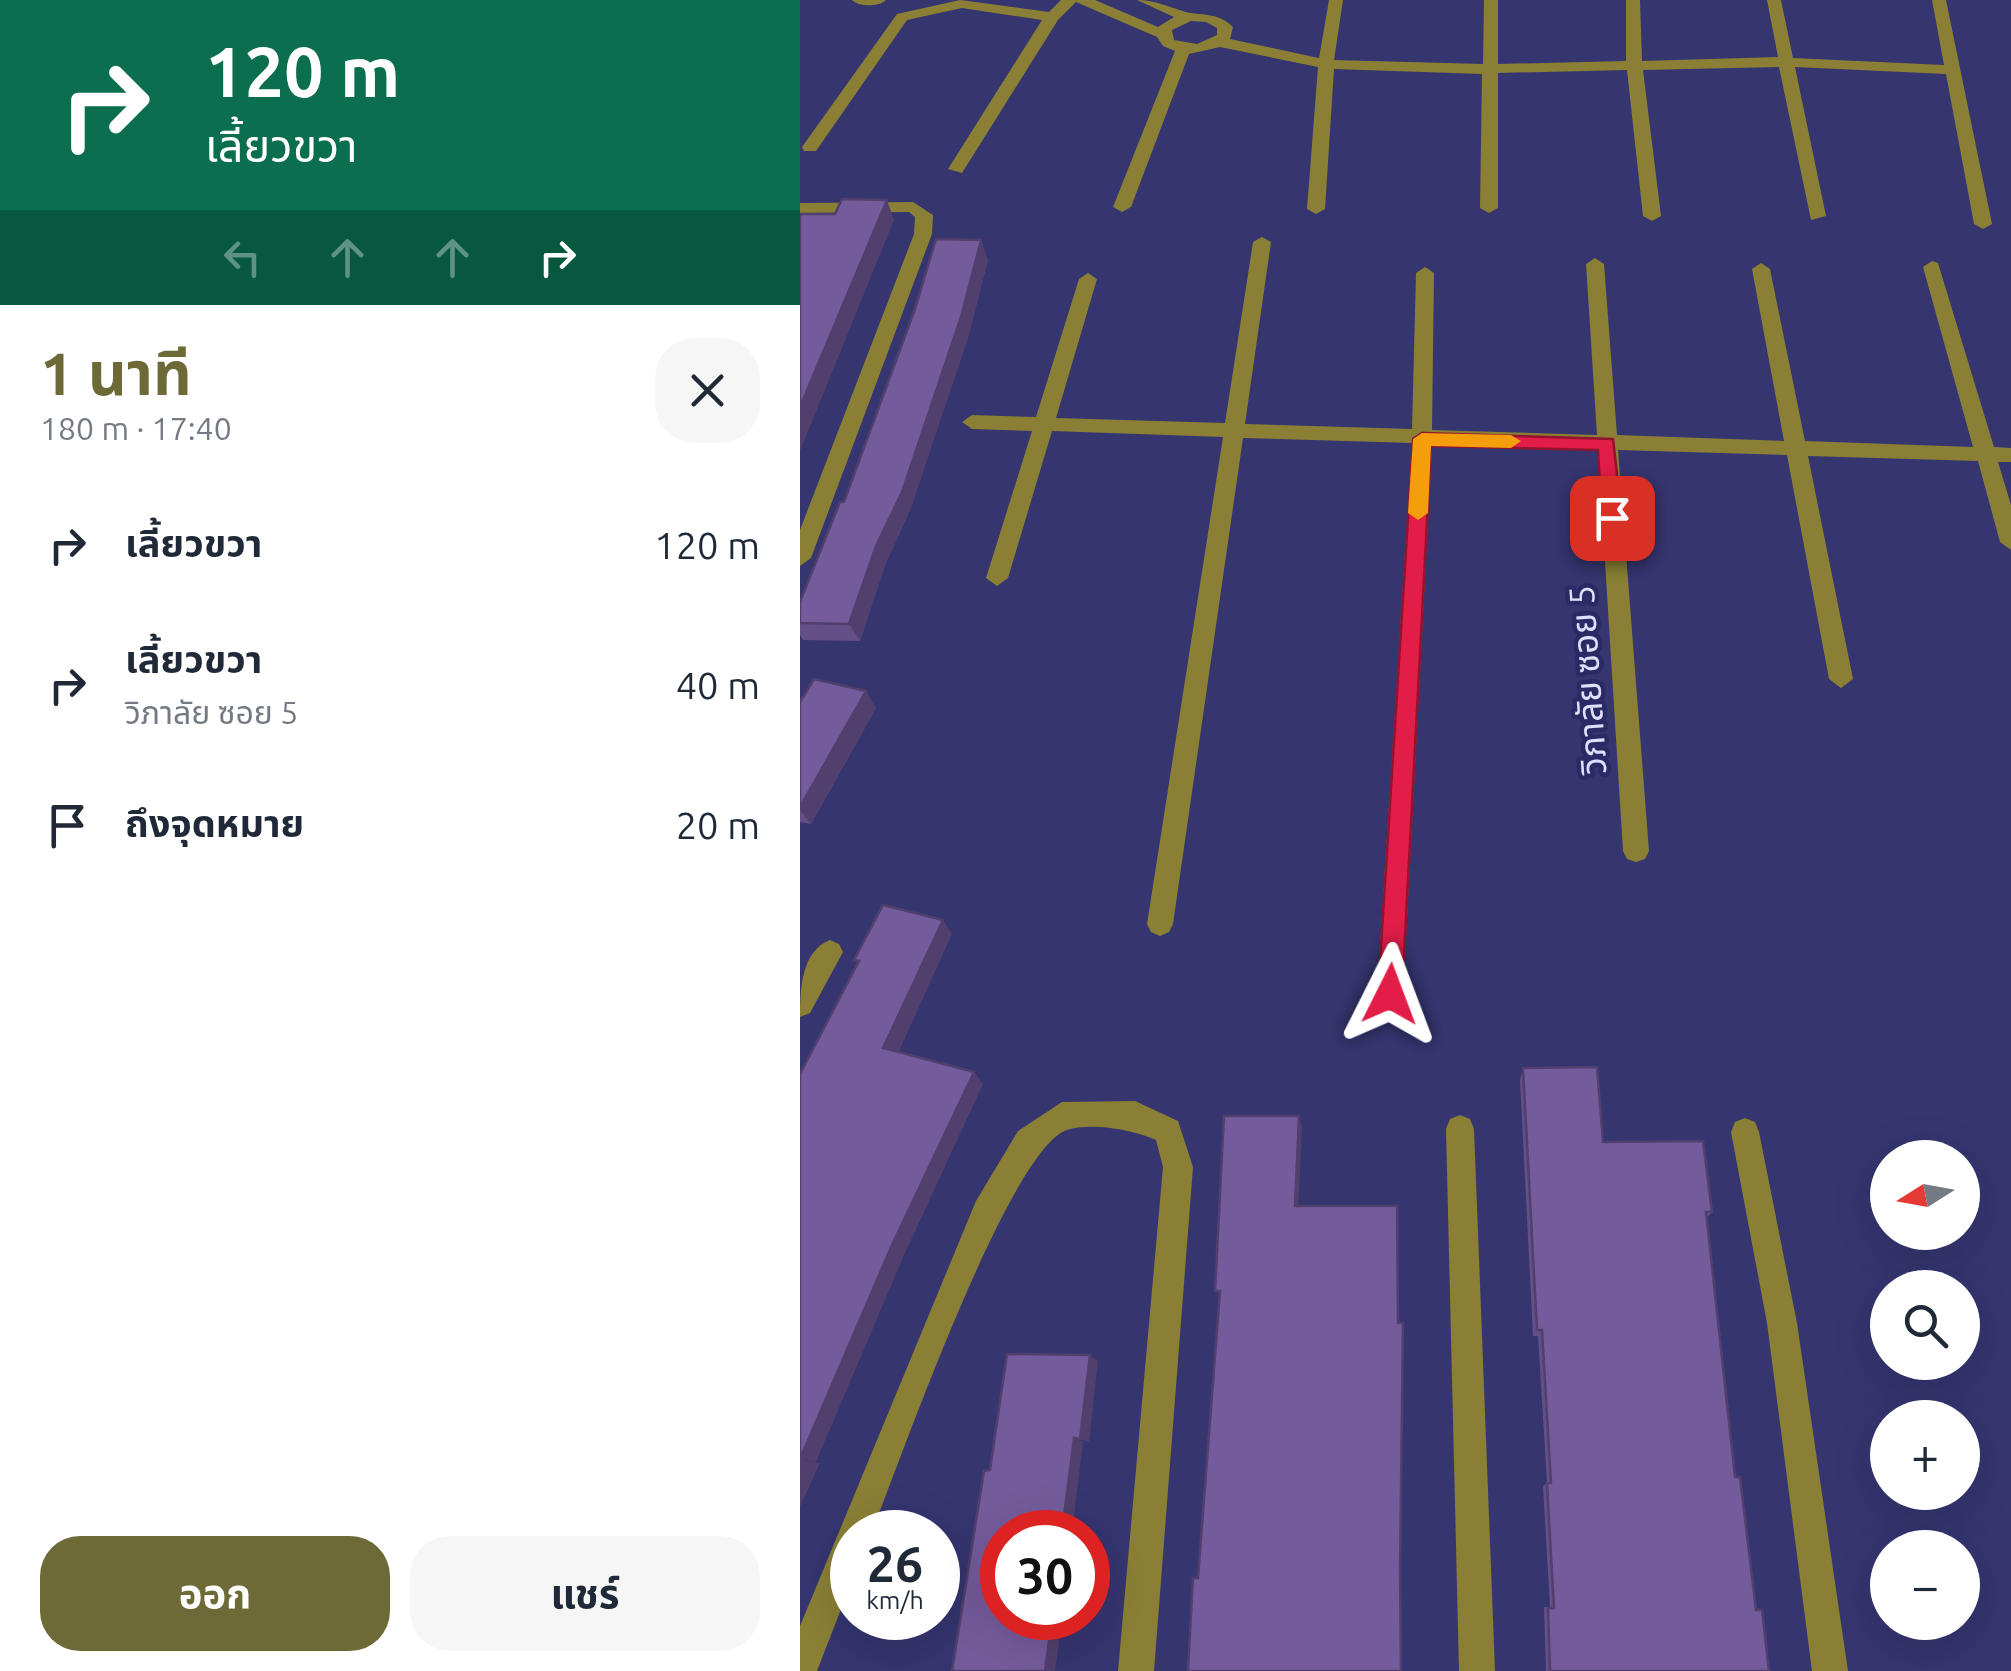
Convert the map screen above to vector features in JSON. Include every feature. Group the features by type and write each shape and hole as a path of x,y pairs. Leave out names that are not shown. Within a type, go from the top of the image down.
{"street":[{"path":"858,0 878,0"},
{"path":"956,169 1052,16 1070,0"},
{"path":"1082,0 1163,34 1168,43 1183,49 1220,42 1326,64 1488,69 1785,62 1955,70"},
{"path":"1144,0 1186,18"},
{"path":"1316,209 1326,64 1336,0"},
{"path":"1489,208 1491,0"},
{"path":"1633,0 1634,64 1652,216"},
{"path":"1774,0 1817,216"},
{"path":"1939,0 1983,224"},
{"path":"810,147 902,16 962,4 1052,16"},
{"path":"1163,34 1170,24 1205,17 1220,22 1226,32 1220,42"},
{"path":"1122,206 1183,49"},
{"path":"800,208 914,207 924,215 923,234 800,558"},
{"path":"1160,924 1262,242"},
{"name":"วิภาลัย ซอย 5","path":"1596,264 1636,851"},
{"path":"1932,268 2011,542"},
{"path":"1761,270 1841,678"},
{"path":"1390,994 1422,439 1425,273"},
{"path":"997,578 1088,279"},
{"path":"972,422 2011,456"},
{"path":"800,1004 830,952"},
{"path":"865,1510 986,1211 1028,1141 1062,1116 1135,1115 1168,1131 1178,1167 1136,1671"},
{"path":"1460,1129 1477,1671"},
{"path":"1745,1132 1782,1323 1830,1671"},
{"path":"800,1669 830,1595"}],"building":[{"path":"842,199 887,200 800,407 800,214 835,214"},
{"path":"936,239 981,240 961,317 902,492 876,546 849,624 800,623 800,602 840,502 844,502 915,309"},
{"path":"814,679 866,691 800,807 800,702"},
{"path":"883,905 943,920 883,1048 974,1072 892,1245 800,1459 800,1074 859,961 854,960"},
{"path":"1597,1067 1603,1142 1703,1141 1712,1212 1706,1212 1735,1477 1740,1477 1756,1610 1762,1610 1769,1671 1550,1671 1548,1608 1554,1608 1547,1483 1551,1483 1542,1330 1537,1330 1523,1068"},
{"path":"1224,1116 1299,1116 1295,1206 1397,1206 1398,1323 1403,1323 1401,1671 1188,1671 1220,1291 1215,1291"},
{"path":"1007,1354 1090,1355 1080,1439 1074,1438 1065,1510 980,1510 980,1640 1049,1640 1045,1671 952,1671 960,1640 984,1471 990,1470"}],"slow traffic":[{"path":"1418,513 1422,439 1511,441"}],"route":[{"path":"1390,994 1422,439 1607,444 1612,518"}]}
